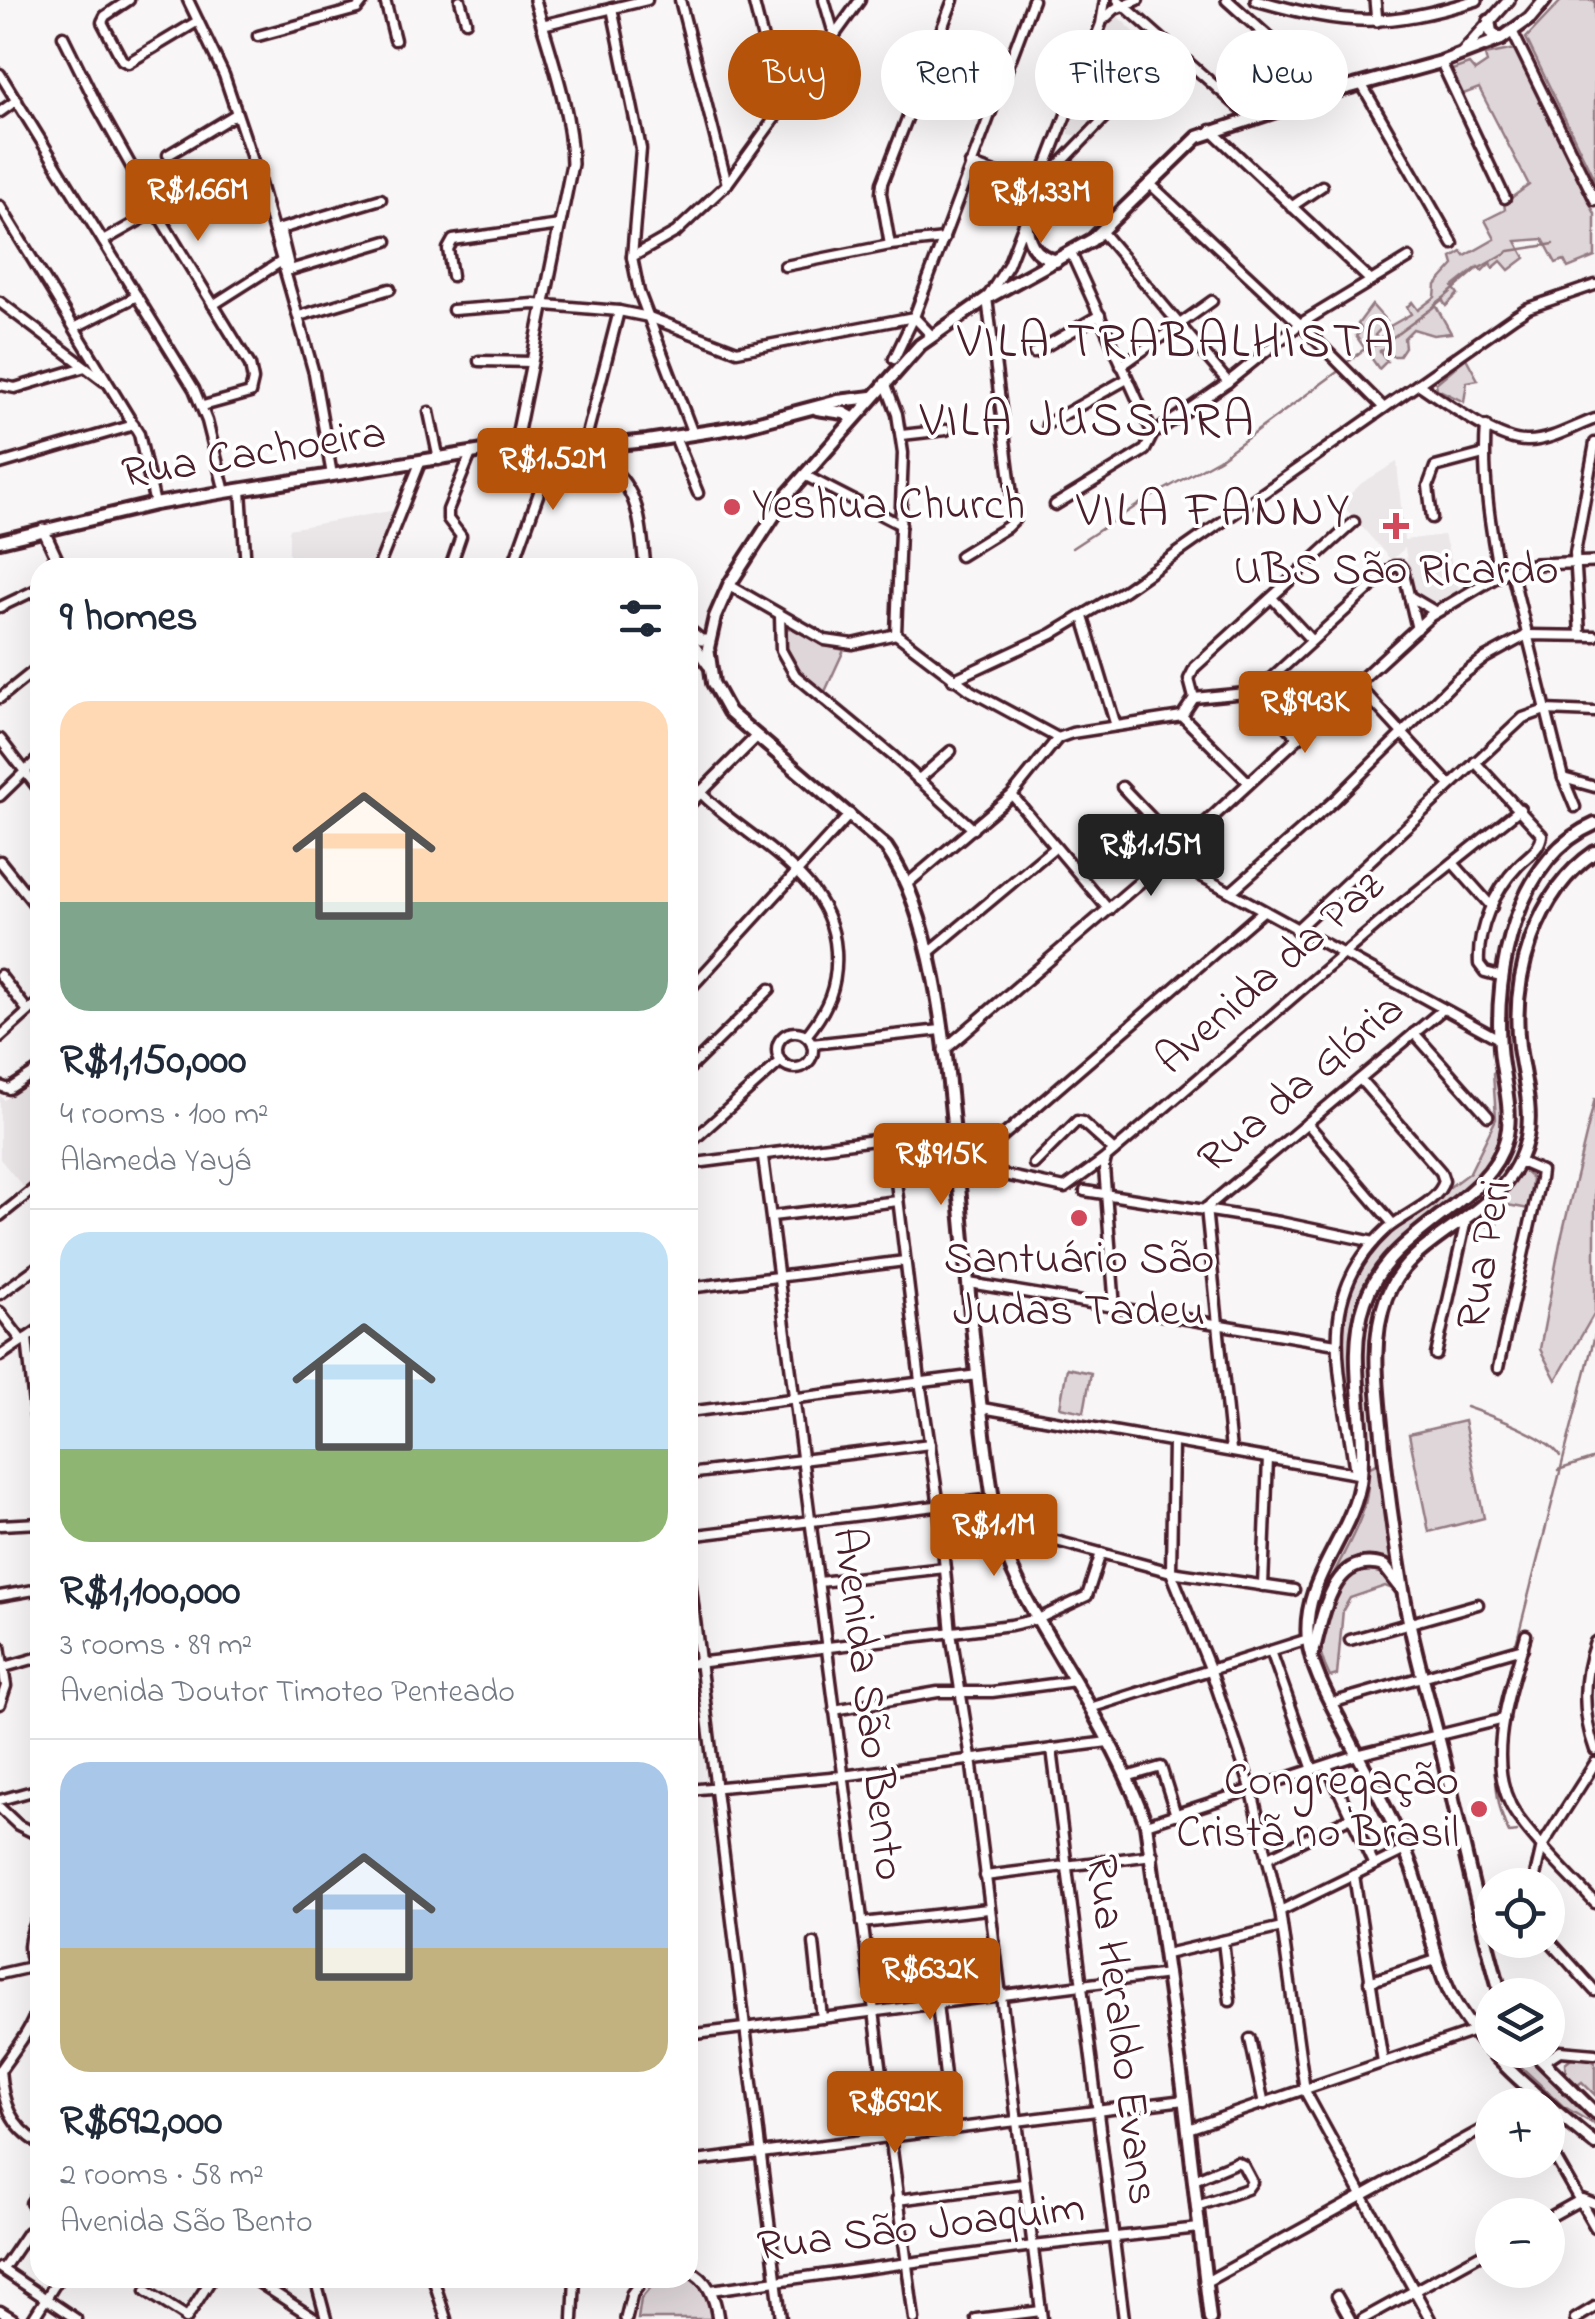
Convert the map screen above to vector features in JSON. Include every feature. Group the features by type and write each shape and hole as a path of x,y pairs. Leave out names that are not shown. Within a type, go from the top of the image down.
{"main road":[{"path":"1348,88 1441,62 1501,39 1546,0"},
{"path":"1490,20 1491,32 1501,39"},
{"path":"1210,2319 1166,1954 1146,1824 1108,1742 1009,1564 997,1525 944,1050 927,954 907,884 886,847 756,738 720,700 708,665 709,640 729,585 762,531 853,418 932,332 1071,253 1102,231 1187,144 1211,130 1244,120"},
{"path":"1026,218 1031,246 1056,260"},
{"name":"Rua Cachoeira","path":"0,540 225,492 515,446 584,446 675,437 872,397"},
{"name":"Rua Cachoeira","path":"816,408 853,418"},
{"path":"1530,2088 1474,2032 1458,2009 1436,1960 1418,1886 1404,1850 1331,1703 1308,1639 1312,1593 1348,1524 1358,1474 1358,1333 1364,1302 1380,1269 1396,1249 1459,1200 1500,1155 1508,1127 1499,1039 1500,976 1519,912 1539,873 1581,830 1595,824"},
{"path":"1497,1978 1403,1593 1376,1354 1379,1323 1396,1278 1413,1258 1495,1196 1520,1162 1529,1118 1518,1032 1521,979 1538,922 1567,875 1595,852"},
{"path":"1499,1039 1518,1032"},
{"path":"1499,1039 1520,1049"},
{"path":"1312,1656 1327,1601 1346,1570 1358,1563 1384,1566 1403,1593"},
{"path":"1549,2068 1595,2113"},
{"path":"1565,2119 1595,2144"}],"street":[{"path":"129,0 105,16 102,25 122,60 132,62 198,21"},
{"path":"189,0 224,75 290,270 387,241"},
{"path":"258,36 358,9 364,0"},
{"path":"386,0 395,40"},
{"path":"460,0 466,22"},
{"path":"515,446 570,185 571,144 535,0"},
{"path":"542,25 647,0"},
{"path":"680,0 727,184"},
{"path":"753,0 761,30"},
{"path":"824,0 833,30"},
{"path":"838,30 860,0"},
{"path":"890,245 882,183 953,0"},
{"path":"894,359 914,317 1033,0"},
{"path":"960,556 1013,524 1016,513 986,298 1008,265 1101,24 1106,0"},
{"path":"1101,24 1121,3 1140,0 1144,22"},
{"path":"1227,0 1260,30"},
{"path":"1256,0 1337,20 1377,21 1435,14 1477,0 1489,5 1490,20"},
{"path":"1375,0 1377,21"},
{"path":"1460,55 1509,0"},
{"path":"1121,3 1152,30"},
{"path":"612,8 641,149 632,257 636,280 693,434"},
{"path":"1513,32 1595,200"},
{"path":"63,36 156,211 248,360 253,384 246,396 202,406"},
{"path":"1441,62 1504,198"},
{"path":"1196,71 1216,88"},
{"path":"0,74 202,406 225,492"},
{"path":"1362,85 1452,244"},
{"path":"0,112 17,100"},
{"path":"168,155 236,114"},
{"path":"632,257 676,232 727,184 774,120"},
{"path":"1037,188 1101,120"},
{"path":"1062,124 1067,138 1082,139"},
{"path":"1211,130 1371,281"},
{"path":"970,164 1037,188"},
{"path":"1148,182 1384,408"},
{"path":"1291,207 1322,186"},
{"path":"276,230 381,199"},
{"path":"0,206 76,327 97,373 134,424 144,447 156,504"},
{"path":"103,241 156,211"},
{"path":"452,276 448,249 452,240 560,225"},
{"path":"276,230 314,373 332,475"},
{"path":"1102,231 1228,382"},
{"path":"784,266 890,245 944,239"},
{"path":"1071,253 1154,434"},
{"path":"1055,506 1146,450 1154,434 1300,324 1409,258"},
{"path":"213,305 282,261"},
{"path":"954,680 1082,617 1528,308 1595,285"},
{"path":"299,316 390,289"},
{"path":"76,327 137,296"},
{"path":"1121,366 1212,301"},
{"path":"0,302 97,373"},
{"path":"453,310 544,305 619,312 649,317 736,351 914,317"},
{"path":"619,312 584,446 632,492 640,517 645,558"},
{"path":"1034,353 1100,316"},
{"path":"914,317 932,332"},
{"path":"479,360 532,362"},
{"path":"0,385 15,388 97,373"},
{"path":"1048,424 1127,379"},
{"path":"885,381 902,435 896,634"},
{"path":"1418,384 1486,426 1531,442 1595,419"},
{"path":"429,412 439,460"},
{"path":"0,464 134,424"},
{"path":"1486,426 1489,519 1499,574"},
{"path":"902,435 946,430"},
{"path":"675,437 698,493"},
{"path":"1580,634 1575,560 1595,442"},
{"path":"516,558 556,445"},
{"path":"1432,518 1428,486 1436,467 1484,454"},
{"path":"453,558 461,536 448,519 448,510 470,456"},
{"path":"382,558 420,463"},
{"path":"804,476 901,525"},
{"path":"241,490 245,558"},
{"path":"1194,698 1189,684 1195,667 1273,600 1354,522"},
{"path":"43,529 56,558"},
{"path":"944,1050 1168,858 1436,612 1511,569 1575,560 1595,562"},
{"path":"1194,698 1256,692 1394,566 1404,570 1417,628"},
{"path":"1511,569 1563,778 1575,806"},
{"path":"729,585 825,640 853,644 896,634"},
{"path":"0,607 30,593"},
{"path":"1410,596 1436,612"},
{"path":"1273,600 1312,640"},
{"path":"780,616 781,650 795,675 972,828"},
{"path":"1082,617 1116,726"},
{"path":"896,634 954,680 1058,738"},
{"path":"1231,892 1456,680 1485,658 1526,635 1595,636"},
{"path":"698,638 709,640"},
{"path":"698,649 708,665"},
{"path":"0,698 30,674"},
{"path":"1356,684 1449,784"},
{"path":"1256,692 1297,737"},
{"path":"907,884 1012,796 1058,738 1182,716 1194,698"},
{"path":"1296,930 1523,718 1545,710 1595,712"},
{"path":"1182,716 1248,783"},
{"path":"700,794 756,738"},
{"path":"0,740 30,778"},
{"path":"918,780 950,751"},
{"path":"1476,762 1538,829 1542,840 1508,877 1481,938 1481,968 1500,976"},
{"path":"0,796 30,765"},
{"path":"1563,778 1595,787"},
{"path":"1122,787 1178,847"},
{"path":"698,792 798,873 825,906 836,941 831,999 809,1040 811,1056 803,1065 791,1067 781,1061 778,1044 784,1035 796,1032 809,1040 941,1030"},
{"path":"1012,796 1109,910"},
{"name":"Avenida da Paz","path":"976,1170 1065,1188 1106,1158 1520,809"},
{"path":"698,980 850,814"},
{"path":"927,954 1056,847"},
{"path":"1168,858 1499,1039"},
{"path":"0,861 30,898"},
{"path":"1453,863 1492,907"},
{"path":"895,1169 975,1154 990,1147 1263,911"},
{"path":"0,976 28,1011 0,1037"},
{"path":"698,1060 770,989"},
{"name":"Rua da Glória","path":"1230,1450 1206,1208 1442,1010"},
{"path":"1414,1032 1488,1116"},
{"path":"698,1136 781,1061"},
{"path":"2,1087 30,1074"},
{"path":"982,1408 1358,1474 1336,1344 1344,1294 1354,1267 1374,1242 1438,1193 1444,1181 1441,1172 1360,1079"},
{"path":"1034,1164 1076,1121 1114,1151"},
{"path":"1307,1124 1394,1224"},
{"path":"698,1163 953,1130"},
{"path":"892,1140 920,1382 939,1506 951,1633 971,1758 1041,2315 976,2319"},
{"path":"958,1175 976,1170 975,1154"},
{"name":"Avenida São Bento","path":"763,1157 914,2319"},
{"path":"1106,1158 1115,1308"},
{"name":"Rua Peri","path":"1498,1368 1540,1180 1537,1167 1520,1162"},
{"path":"1085,1191 1206,1208 1374,1242"},
{"path":"0,1216 30,1192"},
{"path":"772,1216 898,1200"},
{"path":"1436,1354 1466,1220"},
{"path":"1445,1235 1455,1234 1460,1246"},
{"path":"698,1287 905,1261"},
{"path":"0,1294 30,1272"},
{"path":"969,1283 1336,1344"},
{"path":"0,1312 25,1339 30,1380"},
{"path":"0,1356 30,1336"},
{"path":"698,1411 978,1376"},
{"path":"1173,1442 1172,1572 1252,1791 1280,1911 1305,2091 1430,2319"},
{"path":"698,1473 930,1444"},
{"path":"1264,1586 1268,1458"},
{"path":"698,1535 993,1499"},
{"path":"0,1525 30,1524"},
{"path":"997,1525 1172,1572 1294,1590"},
{"path":"699,1663 1038,1619 1087,1596 1101,1553"},
{"path":"819,1582 945,1568"},
{"path":"0,1596 30,1591"},
{"path":"1350,1640 1478,1604"},
{"path":"1526,1635 1501,1740 1507,1794 1516,1814 1595,1903"},
{"path":"1090,1708 1308,1639"},
{"path":"1595,1642 1584,1694 1595,1750"},
{"path":"0,1646 6,1686 0,1704"},
{"path":"1331,1703 1522,1648"},
{"path":"1271,1651 1314,1770"},
{"path":"698,1654 781,2319"},
{"path":"2,1668 30,1659"},
{"path":"834,1710 938,1692 992,1692 1075,1681"},
{"path":"1146,1824 1356,1755 1504,1718"},
{"path":"698,1789 842,1776 1108,1742"},
{"name":"Rua Heraldo Evans","path":"1052,1750 1124,2319"},
{"path":"1537,1868 1542,1846 1595,1763"},
{"path":"1126,1777 1161,1766 1176,1815"},
{"path":"1327,1766 1374,1865"},
{"path":"0,1800 30,1792"},
{"path":"0,1808 18,1826 30,1831"},
{"path":"1267,1858 1349,1818"},
{"path":"1280,1911 1404,1850"},
{"path":"985,1876 1152,1855"},
{"path":"1354,1875 1382,2062"},
{"path":"862,1923 988,1909"},
{"path":"1166,1954 1282,1927"},
{"path":"1223,1942 1230,2001"},
{"path":"814,1943 822,2018"},
{"path":"1565,1957 1595,1990"},
{"path":"1369,1982 1436,1960"},
{"path":"0,1974 30,1967"},
{"path":"698,2034 1168,1974"},
{"path":"938,2002 951,2130"},
{"path":"30,2022 0,2070 0,2087 15,2125 30,2136"},
{"path":"1188,2129 1474,2032"},
{"path":"1250,2039 1264,2104"},
{"path":"1565,2050 1595,2054"},
{"path":"698,2161 1184,2100"},
{"path":"1204,2284 1475,2134"},
{"path":"1194,2180 1237,2162 1252,2182 1247,2189 1196,2206"},
{"path":"1565,2172 1595,2226"},
{"path":"897,2200 1024,2184"},
{"path":"1565,2209 1582,2200 1595,2204"},
{"name":"Rua São Joaquim","path":"711,2290 906,2262 1199,2228"},
{"path":"28,2232 2,2268 76,2319"},
{"path":"1363,2319 1475,2257"},
{"path":"698,2276 711,2290 718,2319"},
{"path":"33,2319 52,2288"},
{"path":"146,2291 186,2318 206,2288"},
{"path":"267,2288 315,2319"},
{"path":"318,2288 326,2319"},
{"path":"436,2288 446,2319"},
{"path":"572,2319 574,2288"},
{"path":"626,2319 636,2288"},
{"path":"1338,2296 1350,2319"},
{"path":"1576,2319 1595,2308"},
{"path":"0,2311 13,2319"}],"shaded area":[{"path":"1562,0 1595,0 1595,181 1526,38"},
{"path":"1115,14 1132,30 1103,30"},
{"path":"1515,49 1595,214 1595,257 1568,268 1564,260 1556,263 1543,239 1516,241 1525,258 1509,270 1501,261 1493,268 1490,263 1482,271 1478,267 1453,287 1458,294 1446,306 1442,299 1435,304 1451,333 1433,335 1413,329 1404,338 1405,347 1399,356 1392,356 1385,347 1380,351 1387,361 1379,369 1356,336 1362,330 1358,324 1372,305 1387,322 1375,335 1378,339 1390,326 1411,314 1407,307 1412,302 1418,310 1435,297 1436,285 1454,265 1452,258 1462,252 1465,256 1495,239 1485,220 1505,210 1504,203 1529,185 1479,88 1461,95 1450,75 1452,70 1469,64 1475,71 1487,63 1485,55"},
{"path":"1070,120 1095,120 1079,136 1069,134"},
{"path":"1466,358 1478,380 1467,382 1464,402 1437,389 1436,383"},
{"path":"1397,462 1404,540 1444,535 1459,589 1434,608 1412,594 1405,548 1391,560 1341,503 1362,483"},
{"path":"407,508 387,558 289,558 289,529"},
{"path":"791,628 844,650 823,696 791,658 784,629"},
{"path":"1500,1067 1507,1127 1487,1172 1395,1248 1364,1302 1357,1454 1339,1335 1354,1276 1384,1236 1470,1172 1496,1119 1493,1073"},
{"path":"30,1084 30,1185 25,1189 0,1159 0,1095 4,1100"},
{"path":"1595,1098 1595,1312 1556,1380 1540,1349 1560,1243"},
{"path":"1522,1169 1532,1178 1529,1209 1502,1204 1496,1228 1474,1223 1496,1204"},
{"path":"1067,1368 1091,1373 1084,1412 1060,1407"},
{"path":"1464,1421 1484,1518 1429,1532 1409,1434"},
{"path":"1379,1463 1401,1592 1385,1586 1350,1598 1343,1610 1337,1675 1330,1677 1319,1647 1319,1619 1326,1593 1360,1519 1367,1494 1367,1468"},
{"path":"982,1509 989,1512 998,1552 960,1558 957,1544 947,1544 943,1514"},
{"path":"1575,2055 1595,2062 1595,2095 1582,2082 1575,2087 1566,2078 1565,2063"},
{"path":"1522,2068 1544,2068 1564,2088 1544,2088"},
{"path":"1565,2089 1571,2095 1595,2125 1565,2107"},
{"path":"698,2285 707,2295 711,2319 638,2319 641,2299 650,2288"}],"waterway":[{"path":"1345,364 1367,347 1385,343 1476,270 1509,251 1554,244"},
{"path":"1151,497 1219,459 1340,370"},
{"path":"1072,548 1144,501"},
{"path":"1515,1648 1595,1335"},
{"path":"1466,1407 1531,1434 1560,1456"},
{"path":"1558,1470 1595,1458"},
{"path":"1500,1712 1511,1662"},
{"path":"1497,1729 1500,1809 1509,1833 1517,1832"},
{"path":"1531,1868 1532,1861"}],"place":[{"name":"Yeshua Church","path":"732,507"},
{"name":"UBS São Ricardo","path":"1396,526"},
{"name":"Santuário São Judas Tadeu","path":"1079,1218"},
{"name":"Congregação Cristã no Brasil","path":"1479,1809"}],"district":[{"name":"VILA TRABALHISTA","path":"1177,343"},
{"name":"VILA JUSSARA","path":"1088,422"},
{"name":"VILA FANNY","path":"1214,512"}]}
